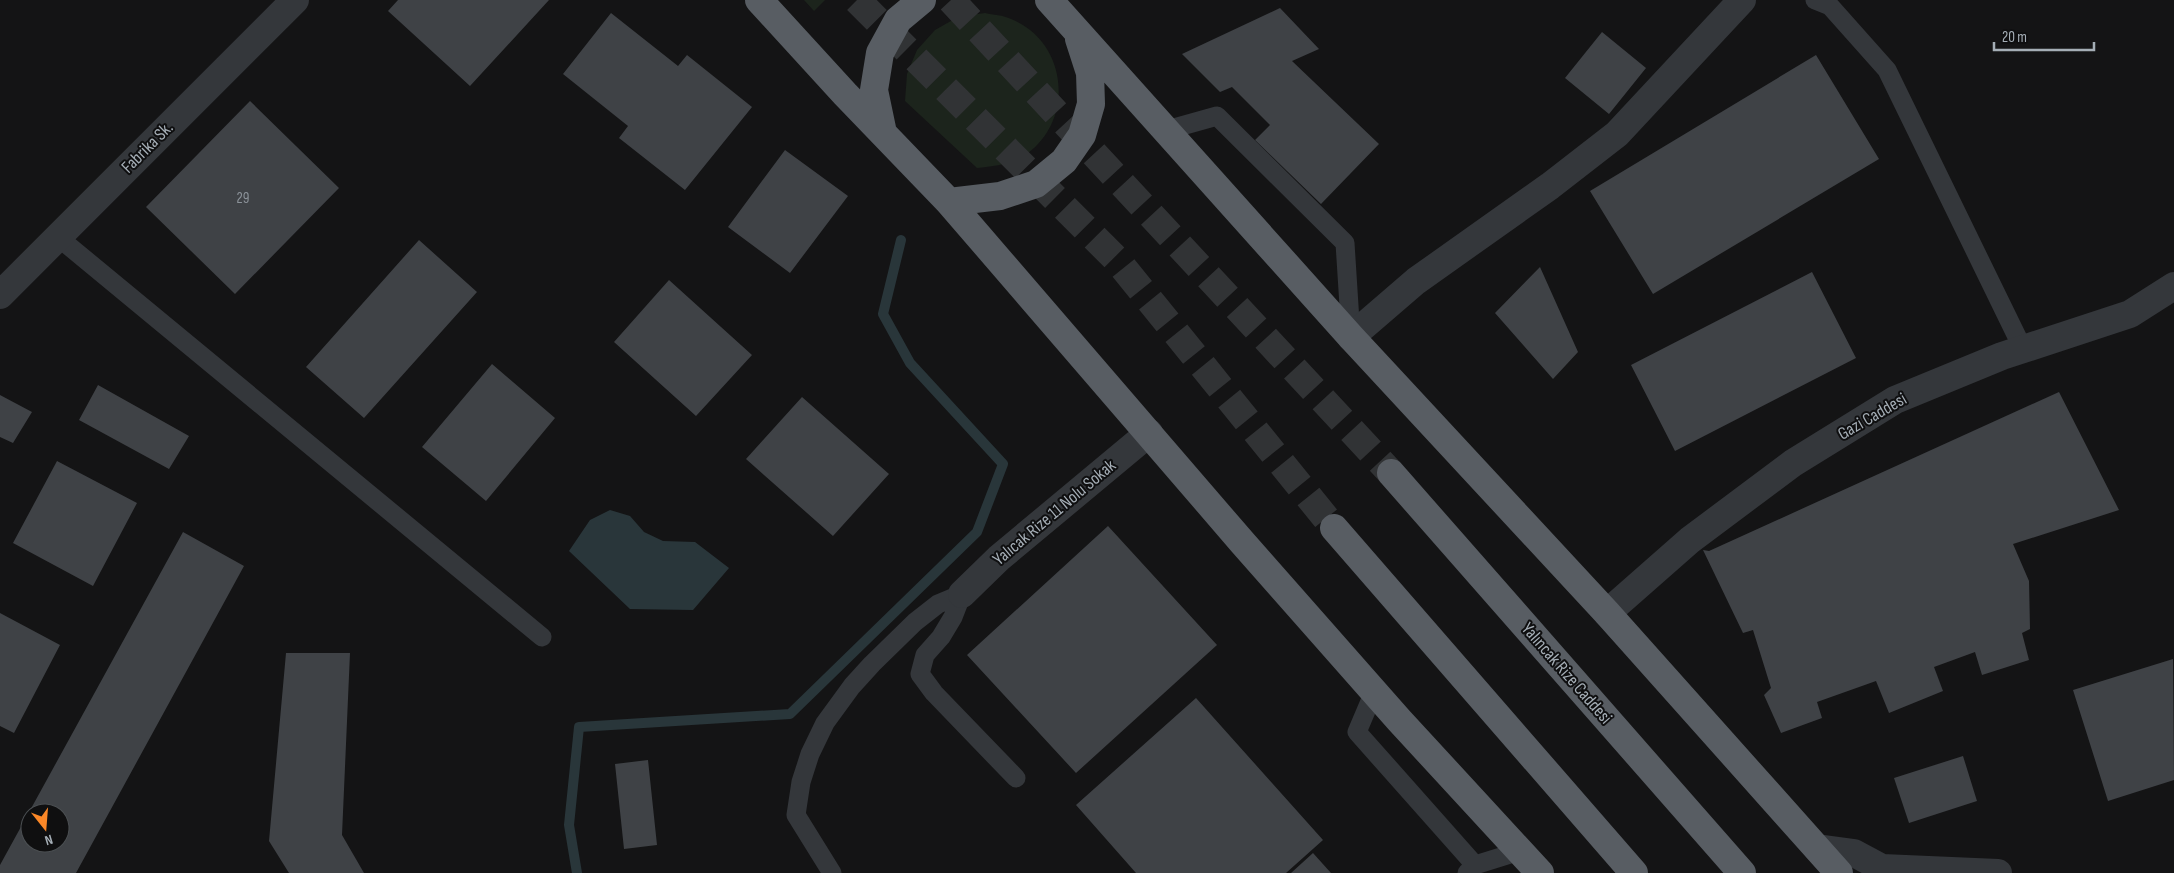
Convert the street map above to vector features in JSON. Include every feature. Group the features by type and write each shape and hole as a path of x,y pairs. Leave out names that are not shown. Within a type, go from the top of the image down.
{"highway":[{"path":"759,0 950,202 1242,542 1374,692 1540,873"},
{"path":"883,133 874,90 880,53 898,20 922,0"},
{"path":"1042,0 1058,10 1350,337 1607,613 1839,873"},
{"path":"950,202 1000,196 1036,184 1064,161 1082,135 1091,104 1090,73 1081,42 1058,10"},
{"name":"Yalıncak Rize Caddesi","path":"1391,473 1742,873"},
{"path":"1334,528 1634,873"}],"street":[{"name":"Fabrika Sk.","path":"0,295 295,0"},
{"path":"1350,337 1416,281 1550,186 1616,134 1742,0"},
{"name":"Gazi Caddesi","path":"1607,613 1690,540 1793,463 1895,400 2002,356 2130,314 2174,286"},
{"name":"Yalıcak Rize 11 Nolu Sokak","path":"962,594 999,558 1150,433"},
{"path":"1816,848 1854,853 1882,868 1998,873"}],"lane":[{"path":"1815,0 1830,6 1887,70 2023,349"},
{"path":"1167,130 1217,116 1344,242 1350,337"},
{"path":"58,236 542,637"},
{"path":"962,594 953,618 941,637 925,655 920,674 934,693 1016,778"},
{"path":"832,873 796,815 801,782 810,754 825,723 852,686 872,664 915,622 938,604 962,594"},
{"path":"1374,692 1357,732 1471,869 1520,851"}],"shaded area":[{"path":"804,0 825,0 814,11"},
{"path":"985,13 1011,19 1030,30 1044,44 1053,62 1058,81 1058,101 1053,120 1043,138 1028,153 1010,162 977,168 905,101 907,74 917,50 935,30 958,17"},
{"path":"610,510 630,516 644,532 663,541 695,542 729,568 693,610 630,609 569,551 590,520"}],"building":[{"path":"398,0 549,0 470,86 388,11"},
{"path":"1280,8 1319,49 1292,61 1379,144 1321,204 1255,140 1270,125 1232,87 1220,92 1182,54"},
{"path":"611,13 678,66 687,55 752,107 685,190 619,138 628,126 563,74"},
{"path":"1602,32 1646,68 1609,114 1565,78"},
{"path":"1816,55 1879,159 1653,294 1590,191"},
{"path":"250,101 339,188 235,294 146,207"},
{"path":"785,150 848,196 790,273 728,227"},
{"path":"419,240 477,292 364,418 306,367"},
{"path":"1540,267 1578,352 1553,379 1495,313"},
{"path":"1812,272 1856,358 1675,451 1631,365"},
{"path":"669,280 752,355 696,416 614,342"},
{"path":"492,364 555,418 486,501 422,447"},
{"path":"98,385 189,436 169,469 79,420"},
{"path":"2059,392 2119,510 2013,544 2029,581 2030,629 2022,633 2029,660 1982,675 1975,652 1934,667 1943,691 1889,713 1876,681 1817,702 1822,718 1781,733 1764,695 1771,688 1753,630 1743,633 1703,550 1709,551"},
{"path":"0,395 32,412 13,443 0,437"},
{"path":"802,397 889,474 833,536 746,459"},
{"path":"57,461 137,503 93,586 13,543"},
{"path":"1108,526 1217,645 1076,773 967,655"},
{"path":"183,532 244,566 76,873 0,873 0,865 20,829 20,853 70,853 70,803 34,803"},
{"path":"0,613 60,645 14,733 0,726"},
{"path":"286,653 350,653 342,835 364,873 289,873 269,841"},
{"path":"2173,659 2174,780 2108,801 2073,690"},
{"path":"1196,698 1323,840 1286,873 1136,873 1076,805"},
{"path":"1963,756 1977,801 1909,823 1894,778"},
{"path":"648,760 657,845 624,849 615,764"},
{"path":"1313,853 1331,873 1291,873"}],"waterway":[{"path":"577,873 569,825 579,727 790,714 977,532 1003,464 910,363 883,314 901,240"}],"tunnel":[{"path":"857,0 1117,260 1334,528"},
{"path":"951,0 1391,473"}]}
